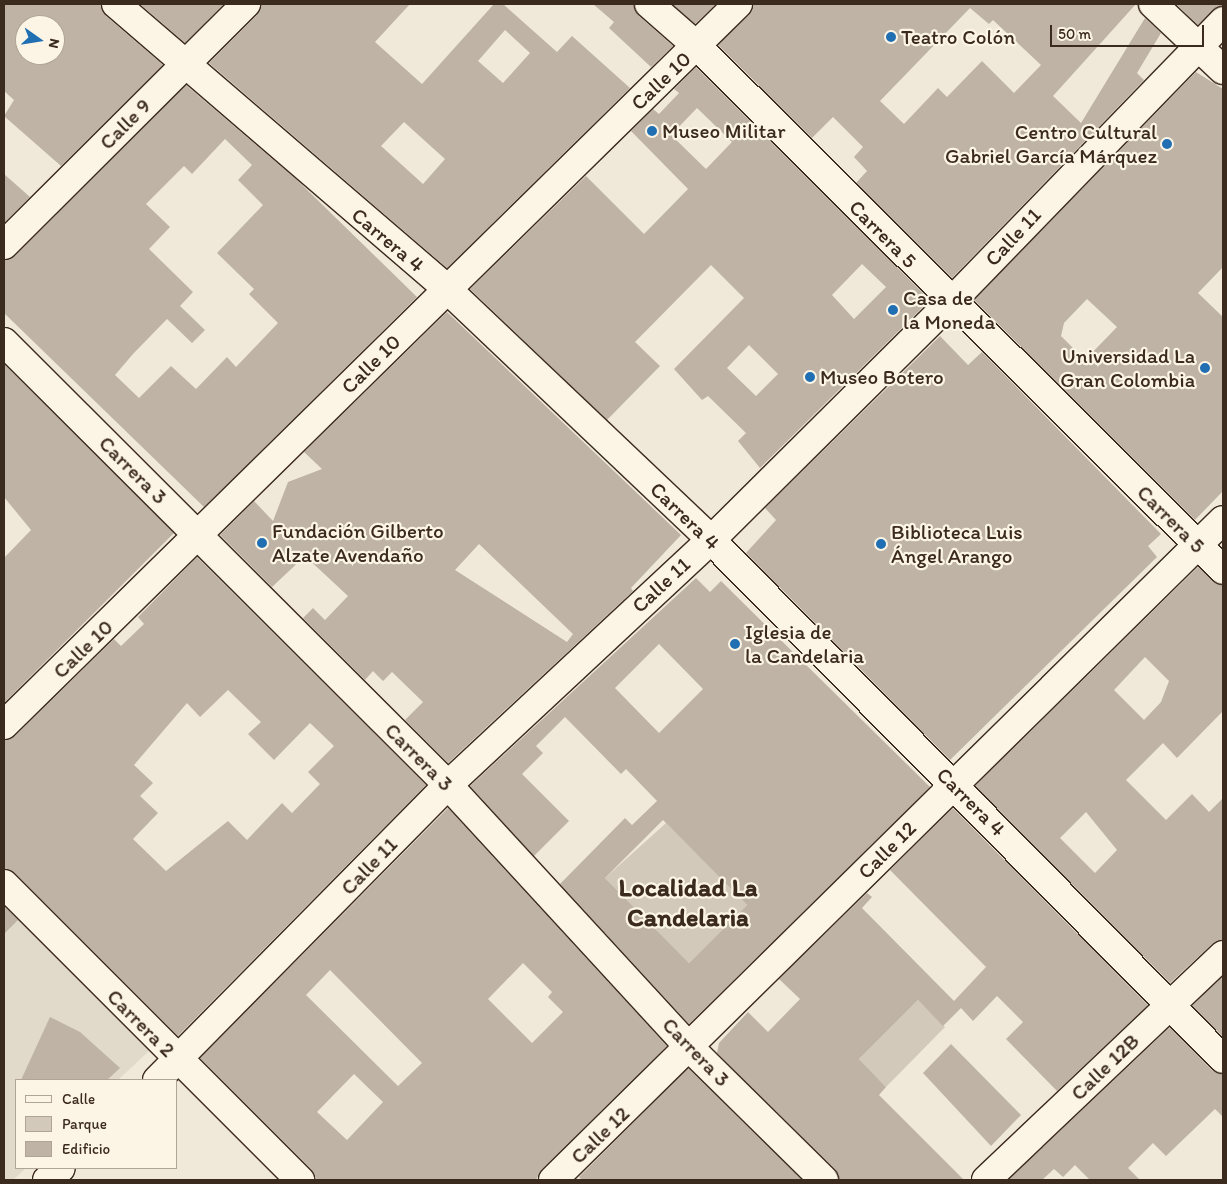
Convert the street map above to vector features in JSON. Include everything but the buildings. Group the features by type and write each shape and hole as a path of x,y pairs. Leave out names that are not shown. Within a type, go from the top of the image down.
{"street":[{"name":"Carrera 4","path":"116,4 447,289 710,540 1172,1004 1223,1059"},
{"name":"Calle 9","path":"4,245 246,4"},
{"name":"Carrera 5","path":"649,4 697,46 951,302 1223,570"},
{"name":"Calle 10","path":"4,725 738,4"},
{"path":"1154,4 1223,70"},
{"name":"Calle 11","path":"158,1079 178,1061 448,785 710,540 951,302 1223,21"},
{"name":"Carrera 3","path":"4,342 448,785 690,1048 824,1180"},
{"name":"Calle 12","path":"553,1180 690,1048 953,784 1196,544 1223,520"},
{"name":"Carrera 2","path":"4,884 178,1061 300,1180"},
{"name":"Calle 12B","path":"986,1180 1223,954"},
{"path":"47,1180 60,1169"}],"shaded area":[{"path":"4,903 150,1050 119,1079 15,1079 15,1169 25,1169 13,1180 4,1180"}],"green space":[{"path":"666,823 747,905 689,963 605,878"},
{"path":"918,1000 945,1027 886,1087 859,1059"}],"place":[{"name":"Teatro Colón","path":"891,37"},
{"name":"Museo Militar","path":"652,131"},
{"name":"Centro Cultural Gabriel García Márquez","path":"1167,144"},
{"name":"Casa de la Moneda","path":"893,310"},
{"name":"Universidad La Gran Colombia","path":"1205,368"},
{"name":"Museo Botero","path":"810,377"},
{"name":"Fundación Gilberto Alzate Avendaño","path":"262,543"},
{"name":"Biblioteca Luis Ángel Arango","path":"881,544"},
{"name":"Iglesia de la Candelaria","path":"735,644"}],"district":[{"name":"Localidad La Candelaria","path":"688,903"}]}
